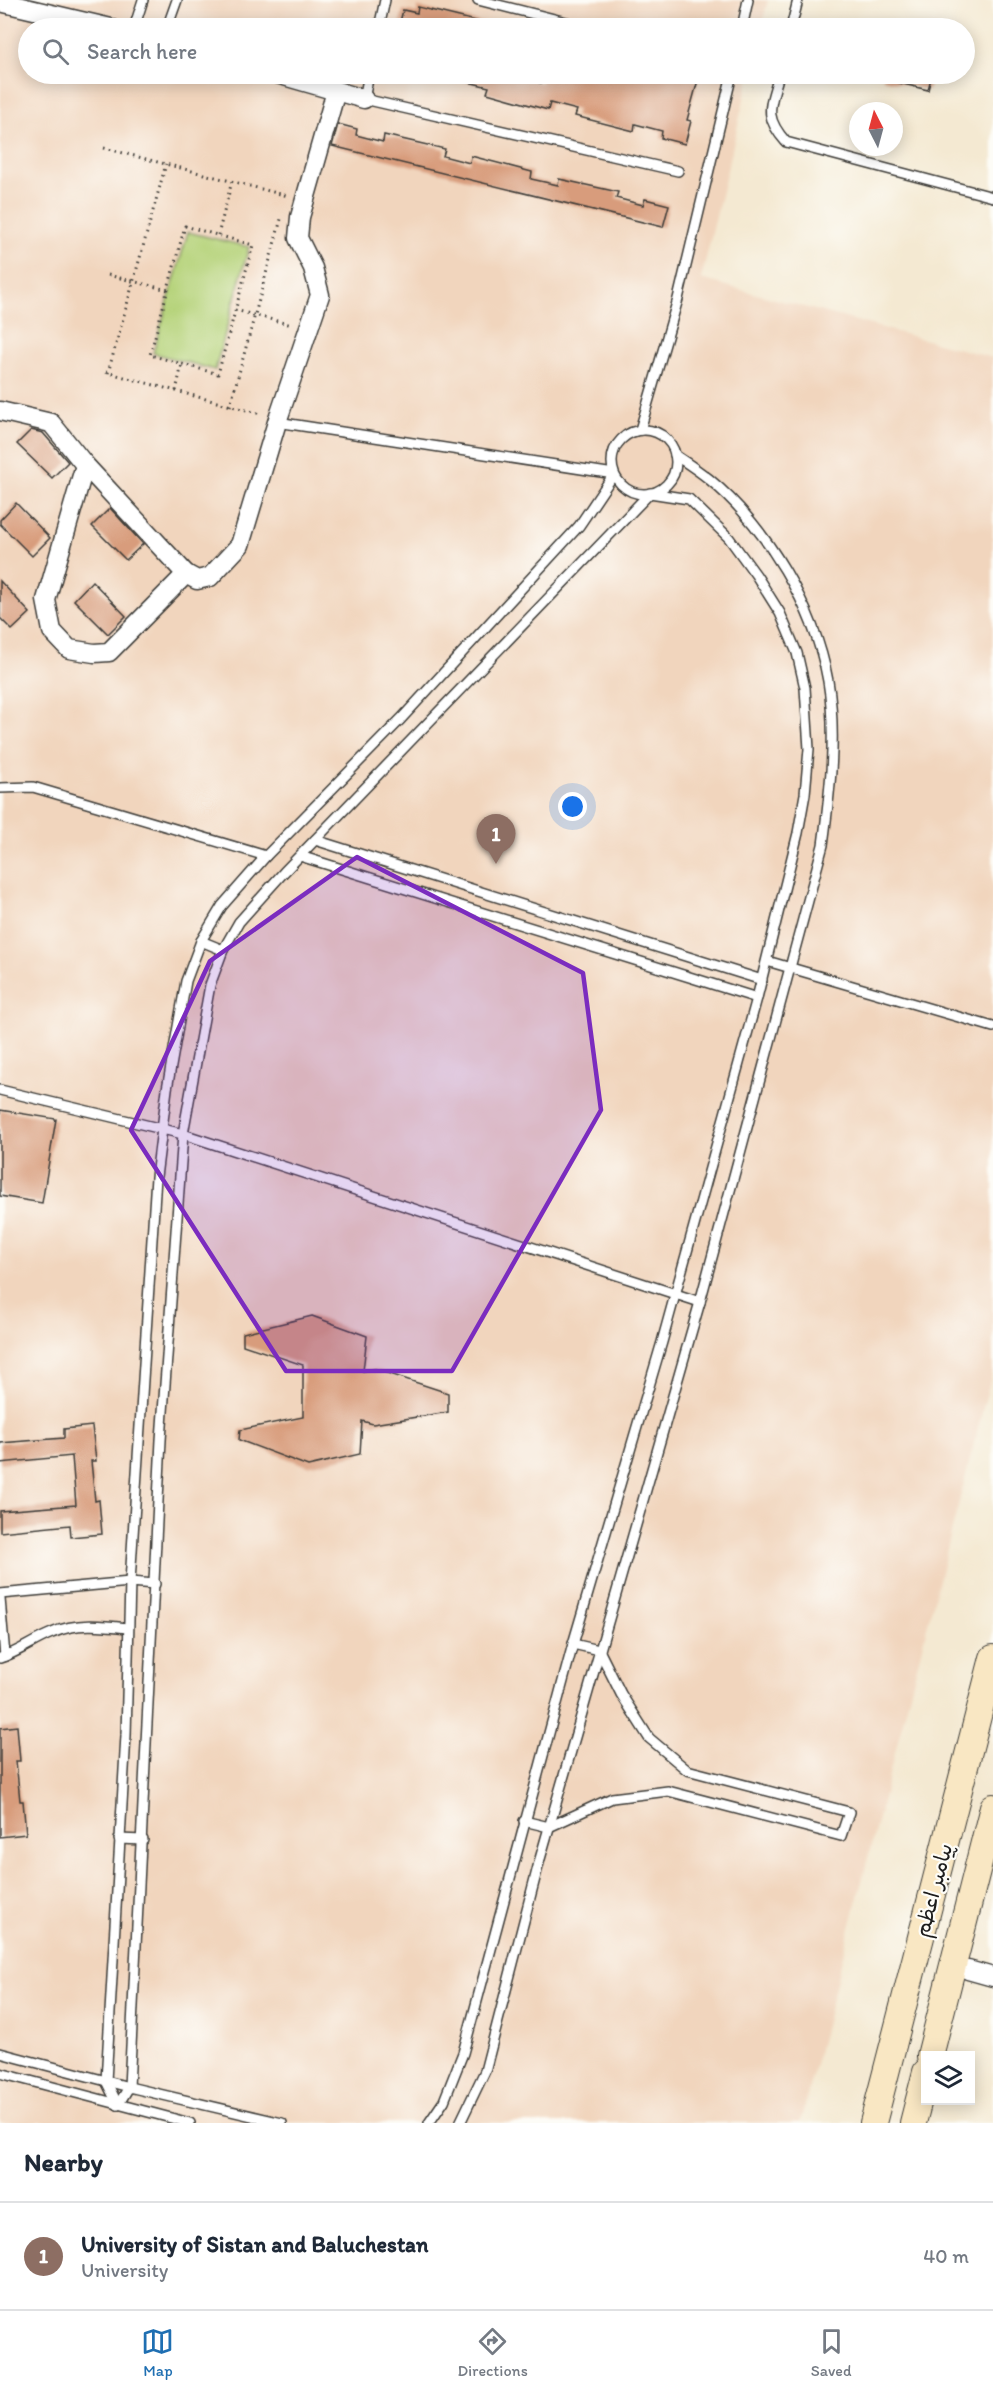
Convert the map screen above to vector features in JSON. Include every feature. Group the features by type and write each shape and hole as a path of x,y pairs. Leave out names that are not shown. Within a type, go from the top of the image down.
{"main road":[{"name":"پیامبر اعظم","path":"873,2123 993,1658"},
{"name":"پیامبر اعظم","path":"931,2051 993,1807"},
{"path":"942,1855 978,1863"},
{"path":"913,2123 921,2092"}],"street":[{"path":"0,2 68,18"},
{"path":"312,84 364,99"},
{"path":"0,411 51,423 85,465 186,574 197,580 210,577 240,545 277,420 320,295 313,268 298,238 300,218 336,91"},
{"path":"85,465 46,600 52,631 69,649 94,653 109,652 186,574"},
{"path":"968,1970 993,1977"}],"lane":[{"path":"137,18 143,0"},
{"path":"171,18 177,0"},
{"path":"381,18 385,0"},
{"path":"478,0 550,18"},
{"path":"744,18 748,0"},
{"path":"793,18 798,0"},
{"path":"367,84 364,99 678,171"},
{"path":"640,430 678,299 730,84"},
{"path":"776,84 769,112 775,129 786,141 993,197"},
{"path":"277,420 614,474"},
{"path":"118,2105 129,2087 161,1440 183,1134 210,985 222,950 239,922 300,855 650,494 659,490 674,475 675,455 666,439 650,430 631,433 616,446 612,464 614,474 628,490 639,494 650,494 689,499 729,538 780,613 797,653 805,688 809,749 805,794 798,833 762,981 675,1294 573,1644 463,2054 444,2101 429,2123"},
{"path":"460,2123 485,2071 549,1827 598,1650 700,1302 823,845 832,749 828,683 820,646 802,602 781,566 749,520 710,480 675,455"},
{"path":"118,2105 106,2081 126,1735 130,1582 161,1129 186,981 201,941 222,906 266,856 400,719 579,526 614,474"},
{"path":"0,788 33,787 266,856"},
{"path":"315,840 762,981"},
{"path":"300,855 757,998"},
{"path":"201,941 222,950"},
{"path":"767,960 993,1027"},
{"path":"0,1090 183,1134 700,1302"},
{"path":"0,1594 130,1582 154,1584"},
{"path":"0,1599 3,1657 50,1633 68,1627 97,1624 128,1628"},
{"path":"524,1821 549,1827 612,1798 668,1791 841,1836 849,1812 687,1770 649,1738 621,1694 598,1650 573,1644"},
{"path":"119,1839 142,1840"},
{"path":"0,2053 129,2087 282,2123"},
{"path":"0,2073 190,2123"}],"path":[{"path":"104,148 288,195 285,206"},
{"path":"166,164 107,373 277,420"},
{"path":"218,235 232,181"},
{"path":"230,406 282,217"},
{"path":"185,226 253,245 218,374 150,355 168,290 185,226"},
{"path":"108,275 168,290"},
{"path":"235,310 308,330"},
{"path":"176,391 182,364"}],"highlighted area":[{"path":"357,857 583,973 601,1110 452,1371 286,1371 131,1130 210,961"}],"shaded area":[{"path":"0,0 768,0 764,18 18,18 18,84 748,84 701,279 993,358 993,1369 800,2123 0,2123"}],"green space":[{"path":"188,232 249,247 215,370 153,353"}],"building":[{"path":"418,7 463,18 401,18 403,10 417,13"},
{"path":"476,84 697,84 687,120 691,121 685,144 661,138 662,131 635,124 634,131 575,116 577,110 550,103 548,110 487,93 489,87"},
{"path":"903,84 930,84 928,90"},
{"path":"338,124 357,129 356,135 383,142 384,135 445,149 443,156 470,163 471,156 532,172 531,179 558,185 559,179 618,192 616,198 643,205 645,199 669,205 663,227 332,146"},
{"path":"31,430 43,433 68,462 52,478 17,444"},
{"path":"16,503 50,538 32,556 0,524 0,520"},
{"path":"110,508 143,544 126,560 92,526"},
{"path":"0,581 30,613 12,630 0,618"},
{"path":"92,581 126,616 108,634 74,600"},
{"path":"0,1110 56,1119 42,1203 0,1196"},
{"path":"312,1316 367,1336 363,1371 375,1369 448,1393 448,1412 373,1424 362,1421 360,1454 308,1466 239,1440 240,1430 303,1417 303,1365 243,1345 243,1333"},
{"path":"92,1426 96,1461 91,1461 95,1501 99,1500 102,1534 71,1537 70,1525 0,1532 0,1511 76,1505 72,1456 0,1463 0,1443 64,1438 64,1429"},
{"path":"17,1726 20,1761 16,1761 26,1834 0,1837 0,1728"}],"place":[{"name":"University of Sistan and Baluchestan","path":"496,864"}]}
